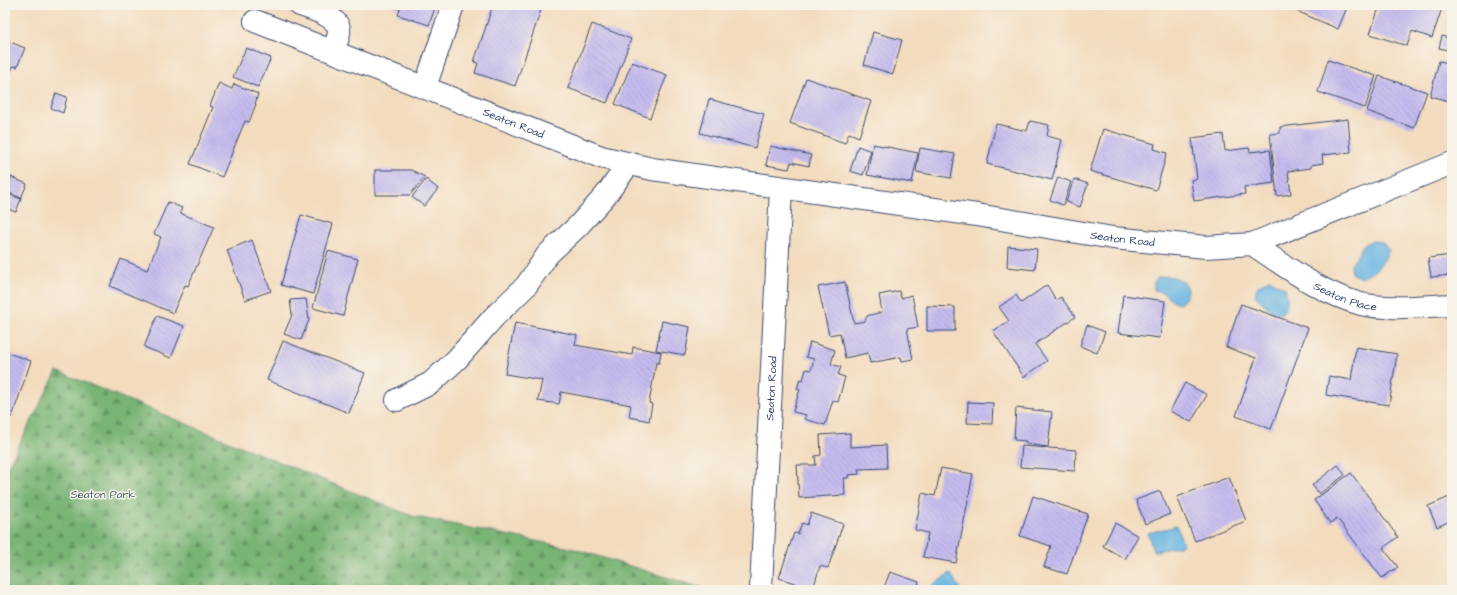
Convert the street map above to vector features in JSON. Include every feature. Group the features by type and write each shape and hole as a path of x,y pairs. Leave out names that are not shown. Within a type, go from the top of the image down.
{"street":[{"path":"300,5 328,15 339,26 340,32 333,51"},
{"path":"425,88 453,5"},
{"name":"Seaton Road","path":"255,21 601,157 652,169 977,215 1113,238 1206,247 1252,244 1452,163"},
{"path":"397,400 431,383 457,360 494,317 526,286 548,254 578,226 605,196 629,164"},
{"name":"Seaton Road","path":"761,588 781,188"},
{"name":"Seaton Place","path":"1252,244 1312,284 1339,297 1362,304 1381,307 1452,305"}],"green space":[{"name":"Seaton Park","path":"57,371 412,516 571,548 709,590 5,590 5,472"}],"water":[{"path":"1373,241 1382,242 1389,250 1384,260 1374,271 1366,276 1361,278 1352,274 1351,265 1364,244"},
{"path":"1166,276 1183,281 1188,289 1185,299 1180,304 1175,303 1164,293 1154,290 1154,282 1158,277"},
{"path":"1269,279 1285,288 1287,302 1281,314 1272,312 1255,295 1257,287"},
{"path":"1177,526 1183,545 1153,552 1148,533"},
{"path":"950,573 960,588 957,590 926,590"}],"building":[{"path":"390,5 436,5 429,25 398,15 400,9"},
{"path":"493,5 536,5 542,7 515,86 475,73 478,63 474,62"},
{"path":"1283,5 1348,5 1338,29"},
{"path":"1380,5 1443,5 1432,38 1412,31 1407,46 1370,34"},
{"path":"592,24 631,39 607,103 568,88"},
{"path":"873,32 902,40 893,74 864,65"},
{"path":"1442,36 1452,39 1452,51 1439,48"},
{"path":"5,40 25,48 17,67 13,66 5,85"},
{"path":"246,48 271,58 258,87 233,77"},
{"path":"1328,60 1376,76 1365,108 1318,92"},
{"path":"1439,61 1452,64 1452,102 1430,96"},
{"path":"632,62 667,75 650,118 615,104"},
{"path":"1379,76 1427,92 1414,128 1367,111"},
{"path":"806,78 871,101 859,137 849,133 845,143 790,123"},
{"path":"219,83 232,89 234,84 258,94 249,122 245,121 222,177 190,164 213,107 210,106"},
{"path":"56,93 67,97 63,113 51,108"},
{"path":"709,99 764,114 755,148 700,133"},
{"path":"1348,119 1351,152 1322,155 1323,163 1311,165 1311,168 1288,171 1291,194 1277,196 1270,134 1280,133 1280,127"},
{"path":"1030,121 1049,125 1047,136 1062,140 1052,180 987,164 996,124 1027,131"},
{"path":"1103,129 1155,144 1154,149 1167,153 1156,190 1090,171"},
{"path":"1223,134 1225,151 1249,148 1250,152 1270,150 1274,183 1244,187 1245,194 1194,201 1191,180 1197,179 1192,138"},
{"path":"873,144 918,153 912,183 867,175"},
{"path":"770,146 811,155 809,166 791,162 789,169 766,165"},
{"path":"858,146 871,151 863,175 850,171"},
{"path":"920,148 955,154 951,178 916,172"},
{"path":"375,170 411,170 425,177 410,195 375,195"},
{"path":"11,177 27,184 21,198 5,191"},
{"path":"1058,177 1071,182 1063,205 1050,200"},
{"path":"426,179 438,189 424,206 412,197"},
{"path":"1074,179 1088,184 1080,207 1066,202"},
{"path":"5,193 21,199 16,212 5,208"},
{"path":"168,202 182,208 180,213 214,227 188,286 185,285 173,313 110,286 121,259 147,270 161,237 154,234"},
{"path":"301,215 333,224 313,294 281,285"},
{"path":"252,240 271,291 245,300 227,250"},
{"path":"1008,246 1037,249 1035,270 1007,267"},
{"path":"328,251 358,259 343,316 313,308"},
{"path":"1452,255 1452,275 1431,277 1428,258"},
{"path":"845,282 854,323 865,321 867,316 882,312 879,295 899,291 901,298 912,295 918,327 907,329 913,359 902,361 901,357 870,363 868,353 845,358 840,333 829,335 818,287"},
{"path":"1047,285 1056,300 1061,297 1075,317 1035,344 1047,361 1024,377 993,331 1009,321 999,307 1016,295 1021,303"},
{"path":"1123,295 1165,301 1160,338 1118,333"},
{"path":"306,299 309,320 301,340 284,334 292,315 290,300"},
{"path":"1241,304 1308,328 1271,429 1236,416 1256,358 1226,347"},
{"path":"927,306 955,307 955,331 927,331"},
{"path":"157,316 184,326 171,358 144,347"},
{"path":"662,321 690,327 685,355 656,350"},
{"path":"515,323 577,335 575,345 632,355 633,347 661,352 659,363 656,363 649,403 652,404 649,421 629,417 631,405 561,392 559,404 538,401 542,380 505,374"},
{"path":"1087,325 1105,332 1097,353 1080,346"},
{"path":"283,341 365,373 349,413 267,380"},
{"path":"810,342 835,350 831,364 841,367 838,375 845,377 838,402 833,400 825,425 804,419 806,415 793,412 800,389 797,389 800,379 803,380 806,369 811,370 814,359 806,357"},
{"path":"1356,347 1397,354 1389,405 1326,395 1329,376 1351,380"},
{"path":"5,352 31,361 12,417 5,414"},
{"path":"1185,383 1207,395 1191,422 1170,411"},
{"path":"968,402 993,403 992,424 967,423"},
{"path":"1016,408 1052,412 1048,447 1026,444 1026,441 1014,440"},
{"path":"850,433 850,447 886,445 887,468 858,469 859,474 848,475 848,478 844,478 845,495 799,498 797,465 816,465 815,456 821,455 820,435"},
{"path":"1022,446 1076,450 1075,471 1020,467"},
{"path":"1338,465 1345,475 1319,494 1312,485"},
{"path":"941,468 973,474 956,563 923,557 928,533 915,530 922,493 935,496"},
{"path":"1351,473 1398,537 1383,548 1398,567 1382,578 1337,518 1330,523 1314,500"},
{"path":"1229,477 1246,521 1195,541 1177,497"},
{"path":"1160,491 1170,514 1145,524 1136,500"},
{"path":"1033,496 1088,514 1067,574 1044,567 1051,546 1020,536"},
{"path":"1452,496 1452,520 1437,527 1428,506"},
{"path":"811,513 843,524 828,568 820,566 813,589 779,578 794,533 798,534 802,523 807,525"},
{"path":"1115,523 1138,536 1125,559 1103,546"},
{"path":"890,572 919,582 916,590 883,590"}]}
